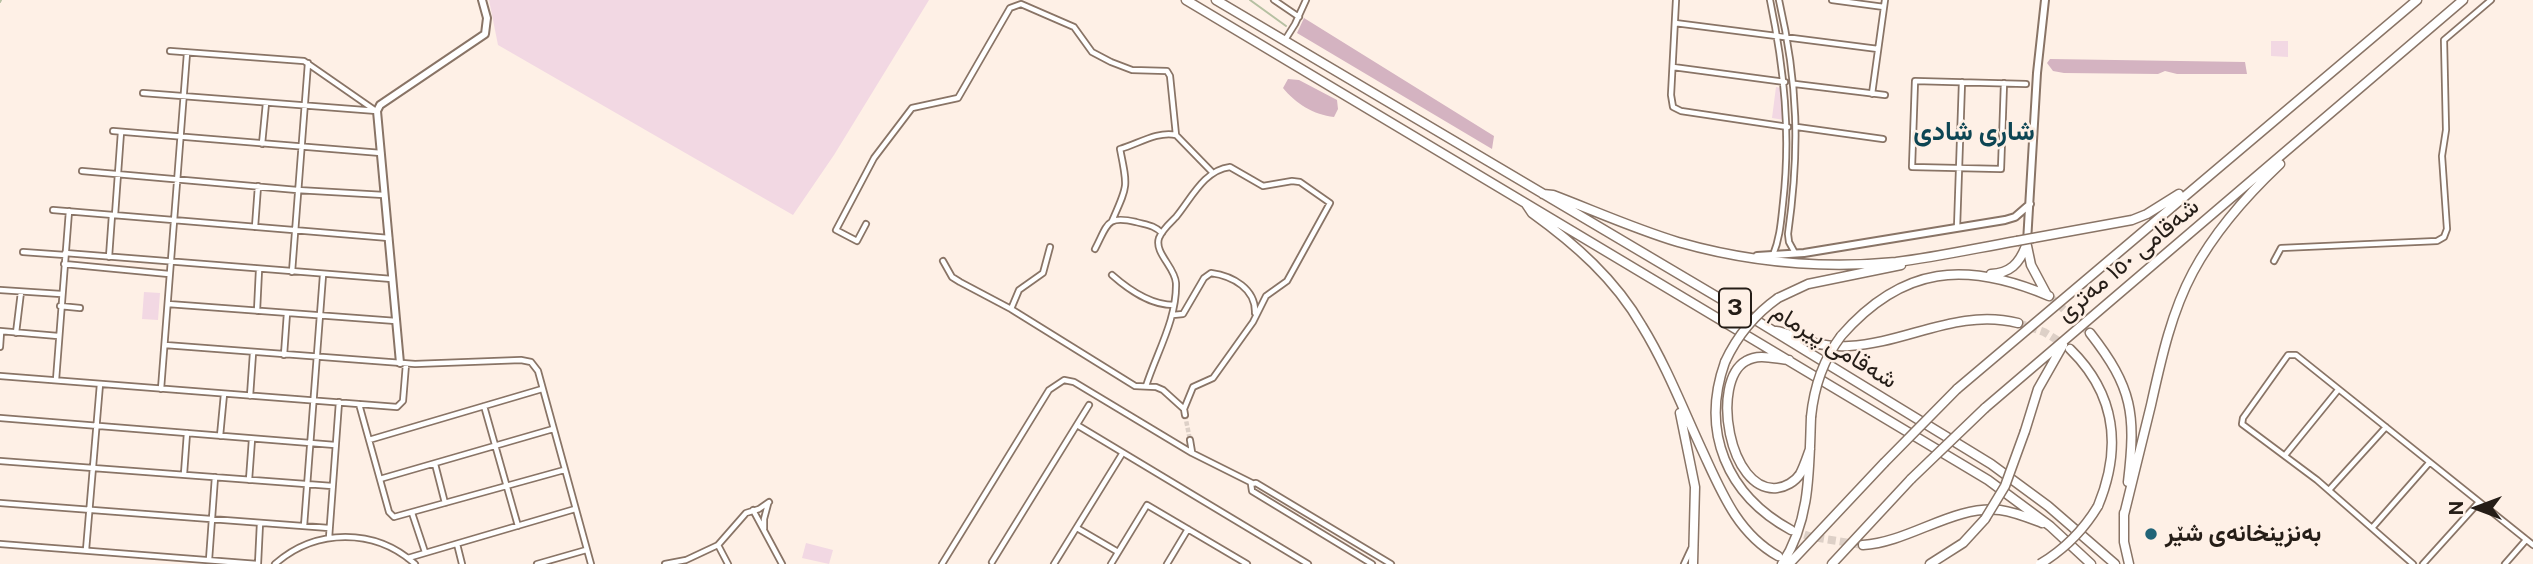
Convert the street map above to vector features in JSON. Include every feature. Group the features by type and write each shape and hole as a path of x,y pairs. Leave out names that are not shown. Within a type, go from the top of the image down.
{"highway":[{"name":"شەقامی پیرمام","path":"1186,0 1989,480 2050,526 2091,564"},
{"name":"3","path":"1216,0 1284,41"},
{"name":"شەقامی ١٥٠ مەتری","path":"1789,564 1957,389 2417,0"},
{"name":"شەقامی ١٥٠ مەتری","path":"1832,564 1911,479 1985,408 2463,0"},
{"name":"شەقامی پیرمام","path":"1284,41 1991,464 2049,506 2115,564"},
{"path":"2124,515 2171,324 2193,272 2238,206 2328,115"},
{"path":"1540,194 1553,195 1610,219 1680,243 1766,261 1829,265 1872,264 1931,257 2132,220 2147,214 2203,180"},
{"path":"1525,201 1532,213 1588,258 1616,288 1642,324 1730,508 1751,536 1780,560 1794,542 1804,513 1811,417 1820,373 1831,349 1841,336 1877,301 1918,281 1951,274 2005,273 2020,261 2026,246"},
{"path":"1981,274 2048,296 2031,265 2026,246"},
{"path":"1791,530 1768,517 1752,503 1739,488 1726,462 1718,432 1716,404 1725,362 1734,344 1746,326 1778,298 1808,284 1896,267 1931,257"},
{"path":"1771,330 1784,332 1814,344 1840,347 1865,345 1962,320 1998,319 2018,323"},
{"path":"2090,332 2116,369 2127,394 2131,412 2133,444 2124,515 2124,542 2129,564"},
{"path":"1930,564 1963,543 1985,519 2005,486 2045,374 2072,333"},
{"path":"2040,564 2075,538 2098,506 2111,467 2112,429 2109,413 2086,366 2070,349"},
{"path":"1790,360 1762,357 1743,362 1737,369 1729,393 1729,430 1745,472 1759,485 1768,488 1783,487 1791,483 1799,475 1810,449"},
{"path":"1670,381 1682,420 1695,487 1693,564"},
{"path":"1863,545 1986,510 2014,513 2050,526"}],"street":[{"path":"0,376 401,406 403,363 396,321 377,111 380,105 485,34 487,18 482,0"},
{"path":"1274,0 1299,17"},
{"path":"1284,41 1307,0"},
{"path":"1676,0 1671,101 1676,109 1788,127"},
{"path":"1770,0 1785,82 1788,127 1779,240 1773,256"},
{"path":"1780,0 1795,84 1795,175 1788,234 1796,254"},
{"path":"1832,0 1884,7"},
{"path":"1872,94 1885,0"},
{"path":"2026,246 2037,73 2045,0"},
{"path":"2274,261 2281,248 2437,241 2444,237 2447,229 2442,156 2446,130 2444,40 2491,0"},
{"path":"866,224 857,241 836,230 886,140 912,108 958,98 1010,8 1015,5 1028,5 1038,13 1074,27 1092,52 1123,68 1167,71 1170,76 1175,135 1213,173"},
{"path":"1675,23 1878,50"},
{"path":"170,51 308,63 377,111"},
{"path":"162,388 187,53"},
{"path":"292,272 308,63"},
{"path":"1673,67 1785,82"},
{"path":"2004,83 2001,169 1912,167 1915,81 2004,83 2026,84"},
{"path":"1957,228 1962,82"},
{"path":"1795,84 1885,95"},
{"path":"143,93 377,111"},
{"path":"262,144 265,103"},
{"path":"1797,127 1883,139"},
{"path":"113,131 381,153"},
{"path":"109,257 121,132"},
{"path":"1095,249 1112,221 1126,184 1120,149 1161,134 1175,135"},
{"path":"943,261 952,277 1011,309 1135,386 1163,390 1185,412 1194,387 1213,378 1269,292 1287,281 1330,203 1300,182 1263,186 1230,167 1213,173 1198,187 1162,233 1158,243 1175,278 1174,305 1173,315 1146,386"},
{"path":"82,171 384,195"},
{"path":"255,227 258,187"},
{"path":"1742,256 1796,254 1957,228 2012,218 2030,204"},
{"path":"53,210 389,238"},
{"path":"56,380 69,211"},
{"path":"1112,221 1124,218 1156,227 1162,233"},
{"path":"1011,309 1017,292 1043,273 1050,247"},
{"path":"23,251 393,279"},
{"path":"64,264 169,274"},
{"path":"257,311 259,270"},
{"path":"1173,315 1183,314 1204,278 1212,273 1248,289 1255,306 1255,317"},
{"path":"304,526 323,275"},
{"path":"1112,275 1131,292 1159,304 1174,305"},
{"path":"0,290 61,294"},
{"path":"16,332 21,292"},
{"path":"167,304 396,321"},
{"path":"61,306 80,307"},
{"path":"284,355 287,313"},
{"path":"0,347 0,331 58,336"},
{"path":"165,345 403,363 526,360 538,371 591,564"},
{"path":"250,396 253,353"},
{"path":"2413,564 2329,489 2286,454 2244,426 2242,421 2286,356 2296,355 2533,545"},
{"path":"942,564 1047,393 1060,381 1067,380 1192,453 1252,482 1391,564"},
{"path":"86,551 100,384"},
{"path":"369,440 542,389"},
{"path":"2286,454 2338,390"},
{"path":"220,436 224,394"},
{"path":"329,538 339,402"},
{"path":"359,404 391,515 395,517 564,470"},
{"path":"992,562 1089,405"},
{"path":"484,406 518,526"},
{"path":"0,418 335,445"},
{"path":"1077,425 1308,564"},
{"path":"2329,489 2386,427"},
{"path":"380,479 553,429"},
{"path":"184,474 187,433"},
{"path":"249,480 252,439"},
{"path":"1190,440 1192,453"},
{"path":"1054,564 1122,454"},
{"path":"0,461 332,486"},
{"path":"2372,528 2429,463"},
{"path":"435,464 445,503"},
{"path":"209,560 215,477"},
{"path":"1252,482 1252,491 1372,564"},
{"path":"0,502 329,528"},
{"path":"665,564 686,560 718,545 746,513 769,502 764,519 765,534"},
{"path":"2423,564 2479,502"},
{"path":"1111,564 1147,505 1247,564"},
{"path":"408,558 575,509"},
{"path":"753,510 782,564"},
{"path":"412,513 425,552"},
{"path":"1304,522 1308,515"},
{"path":"0,544 257,564 260,523"},
{"path":"1077,528 1118,552"},
{"path":"1167,564 1188,529"},
{"path":"275,564 295,549 329,538 351,537 372,540 390,547 415,564"},
{"path":"2505,564 2526,540"},
{"path":"1684,564 1695,542"},
{"path":"457,544 462,564"},
{"path":"718,545 728,564"},
{"path":"537,564 586,550"}],"shaded area":[{"path":"489,0 929,0 834,155 793,215 498,45"},
{"path":"1304,18 1494,136 1492,149 1297,33"},
{"path":"2271,41 2288,41 2288,57 2271,56"},
{"path":"2050,59 2245,62 2247,74 2177,74 2165,71 2158,74 2064,73 2053,71 2047,63"},
{"path":"1288,79 1299,80 1337,100 1338,109 1334,117 1312,111 1293,99 1283,88"},
{"path":"1776,87 1781,88 1784,120 1772,118"},
{"path":"144,292 160,293 158,320 142,319"},
{"path":"806,543 833,550 829,564 802,558"}],"waterway":[{"path":"1250,0 1286,26"}],"tunnel":[{"path":"2049,296 2090,333"},
{"path":"2018,323 2044,332 2065,345"},
{"path":"1185,415 1190,440"},
{"path":"1793,531 1812,537 1863,545"}],"place":[{"name":"بەنزینخانەی شێر","path":"2151,534"}],"district":[{"name":"شاری شادی","path":"1974,132"}]}
